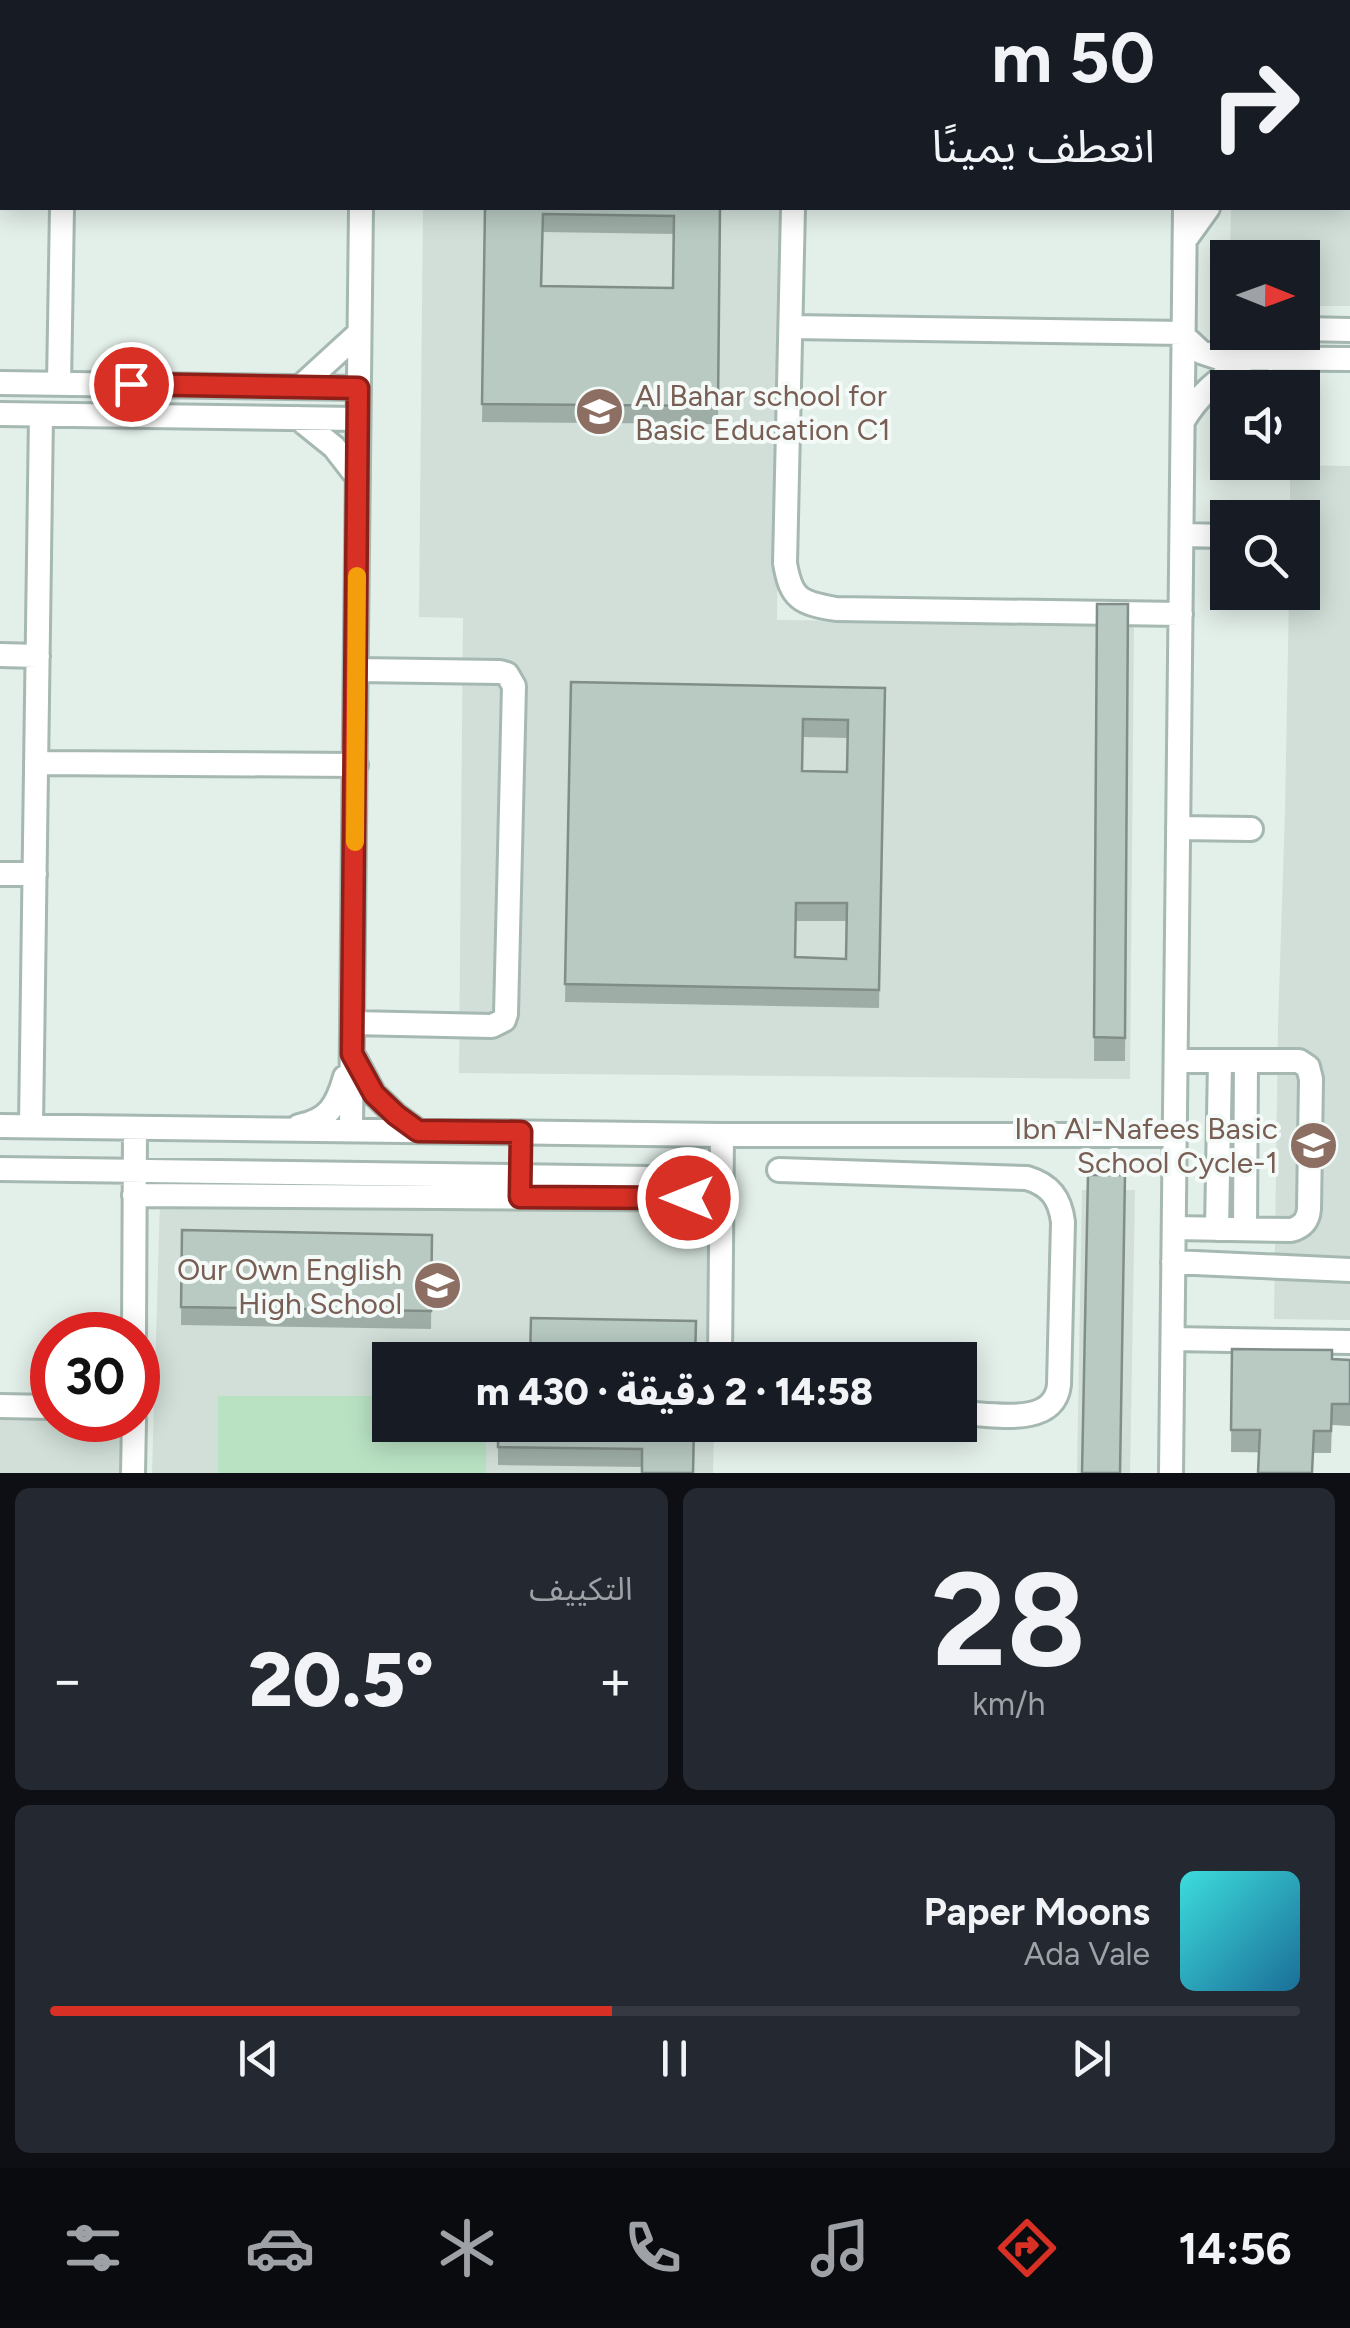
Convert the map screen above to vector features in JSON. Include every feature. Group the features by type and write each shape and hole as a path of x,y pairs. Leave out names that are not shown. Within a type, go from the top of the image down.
{"street":[{"path":"59,384 62,210"},
{"path":"351,1130 361,210"},
{"path":"793,210 786,562 790,586 804,601 836,609 1181,614"},
{"path":"1171,1473 1185,210"},
{"path":"1185,240 1207,210"},
{"path":"791,327 1184,335 1208,356 1350,359"},
{"path":"1320,329 1350,330"},
{"path":"300,387 359,333"},
{"path":"1183,422 1208,388 1266,350"},
{"path":"0,383 358,388"},
{"path":"0,414 357,419"},
{"path":"41,414 34,874 14,1126 6,1169 722,1189"},
{"path":"298,418 334,447 358,478"},
{"path":"1182,535 1210,536"},
{"path":"0,655 38,656"},
{"path":"352,1023 492,1026 504,1020 514,686 507,674 500,672 357,670"},
{"path":"36,763 356,765"},
{"path":"1178,828 1251,828"},
{"path":"0,874 34,874"},
{"path":"286,1130 316,1122 338,1101 352,1054"},
{"path":"352,1054 374,1094 418,1131"},
{"path":"1174,1228 1290,1230 1306,1221 1310,1078 1308,1067 1298,1061 1176,1061"},
{"path":"1217,1229 1220,1061"},
{"path":"1244,1229 1246,1061"},
{"path":"14,1126 722,1135 1175,1135"},
{"path":"134,1312 135,1128"},
{"path":"521,1132 521,1186"},
{"path":"720,1342 722,1135"},
{"path":"1011,1178 1014,1135"},
{"path":"778,1170 1026,1178 1049,1188 1062,1210 1058,1393 1051,1406 1038,1414 977,1413"},
{"path":"134,1195 521,1186"},
{"path":"1174,1262 1350,1270"},
{"path":"1173,1340 1350,1342"},
{"path":"0,1406 30,1407"},
{"path":"133,1473 134,1442"}],"shaded area":[{"path":"423,210 781,210 777,620 1134,623 1130,1079 459,1073 463,618 419,617"},
{"path":"1231,210 1350,210 1350,306 1320,306 1320,240 1230,240"},
{"path":"1320,466 1350,466 1350,1320 1274,1319 1289,610 1320,610 1320,500 1290,500 1290,480 1320,480"},
{"path":"1082,1190 1135,1190 1130,1473 1077,1473"},
{"name":"Our Own English High School","path":"160,1202 717,1212 715,1342 372,1342 372,1442 714,1442 713,1473 152,1473 153,1442 160,1442 160,1312 157,1312"},
{"path":"0,1415 30,1416 30,1442 124,1442 124,1473 0,1473"}],"green space":[{"path":"218,1396 372,1396 372,1442 486,1442 486,1473 218,1473"}],"building":[{"path":"485,210 720,210 718,406 482,404","holes":["543,214 674,216 673,288 541,286"]},
{"path":"1097,604 1128,604 1125,1038 1094,1037"},
{"path":"571,682 885,688 879,990 565,984","holes":["803,719 848,720 847,772 802,771","796,903 847,903 846,959 795,957"]},
{"path":"1088,1175 1125,1175 1120,1473 1082,1473"},
{"path":"182,1230 432,1235 431,1311 181,1307"},
{"path":"531,1318 696,1321 695,1342 530,1342"},
{"path":"1232,1349 1332,1350 1332,1359 1350,1360 1350,1404 1332,1404 1331,1431 1314,1431 1312,1473 1258,1473 1260,1430 1231,1430"},
{"path":"498,1442 694,1442 693,1473 642,1473 642,1449 498,1447"}],"slow traffic":[{"path":"355,842 357,576"}],"place":[{"name":"Al Bahar school for Basic Education C1","path":"600,412"},
{"name":"Ibn Al-Nafees Basic School Cycle-1","path":"1313,1145"},
{"name":"Our Own English High School","path":"437,1286"}],"route":[{"path":"131,384 358,388 352,1054 374,1094 418,1131 521,1132 520,1197 688,1198"}]}
